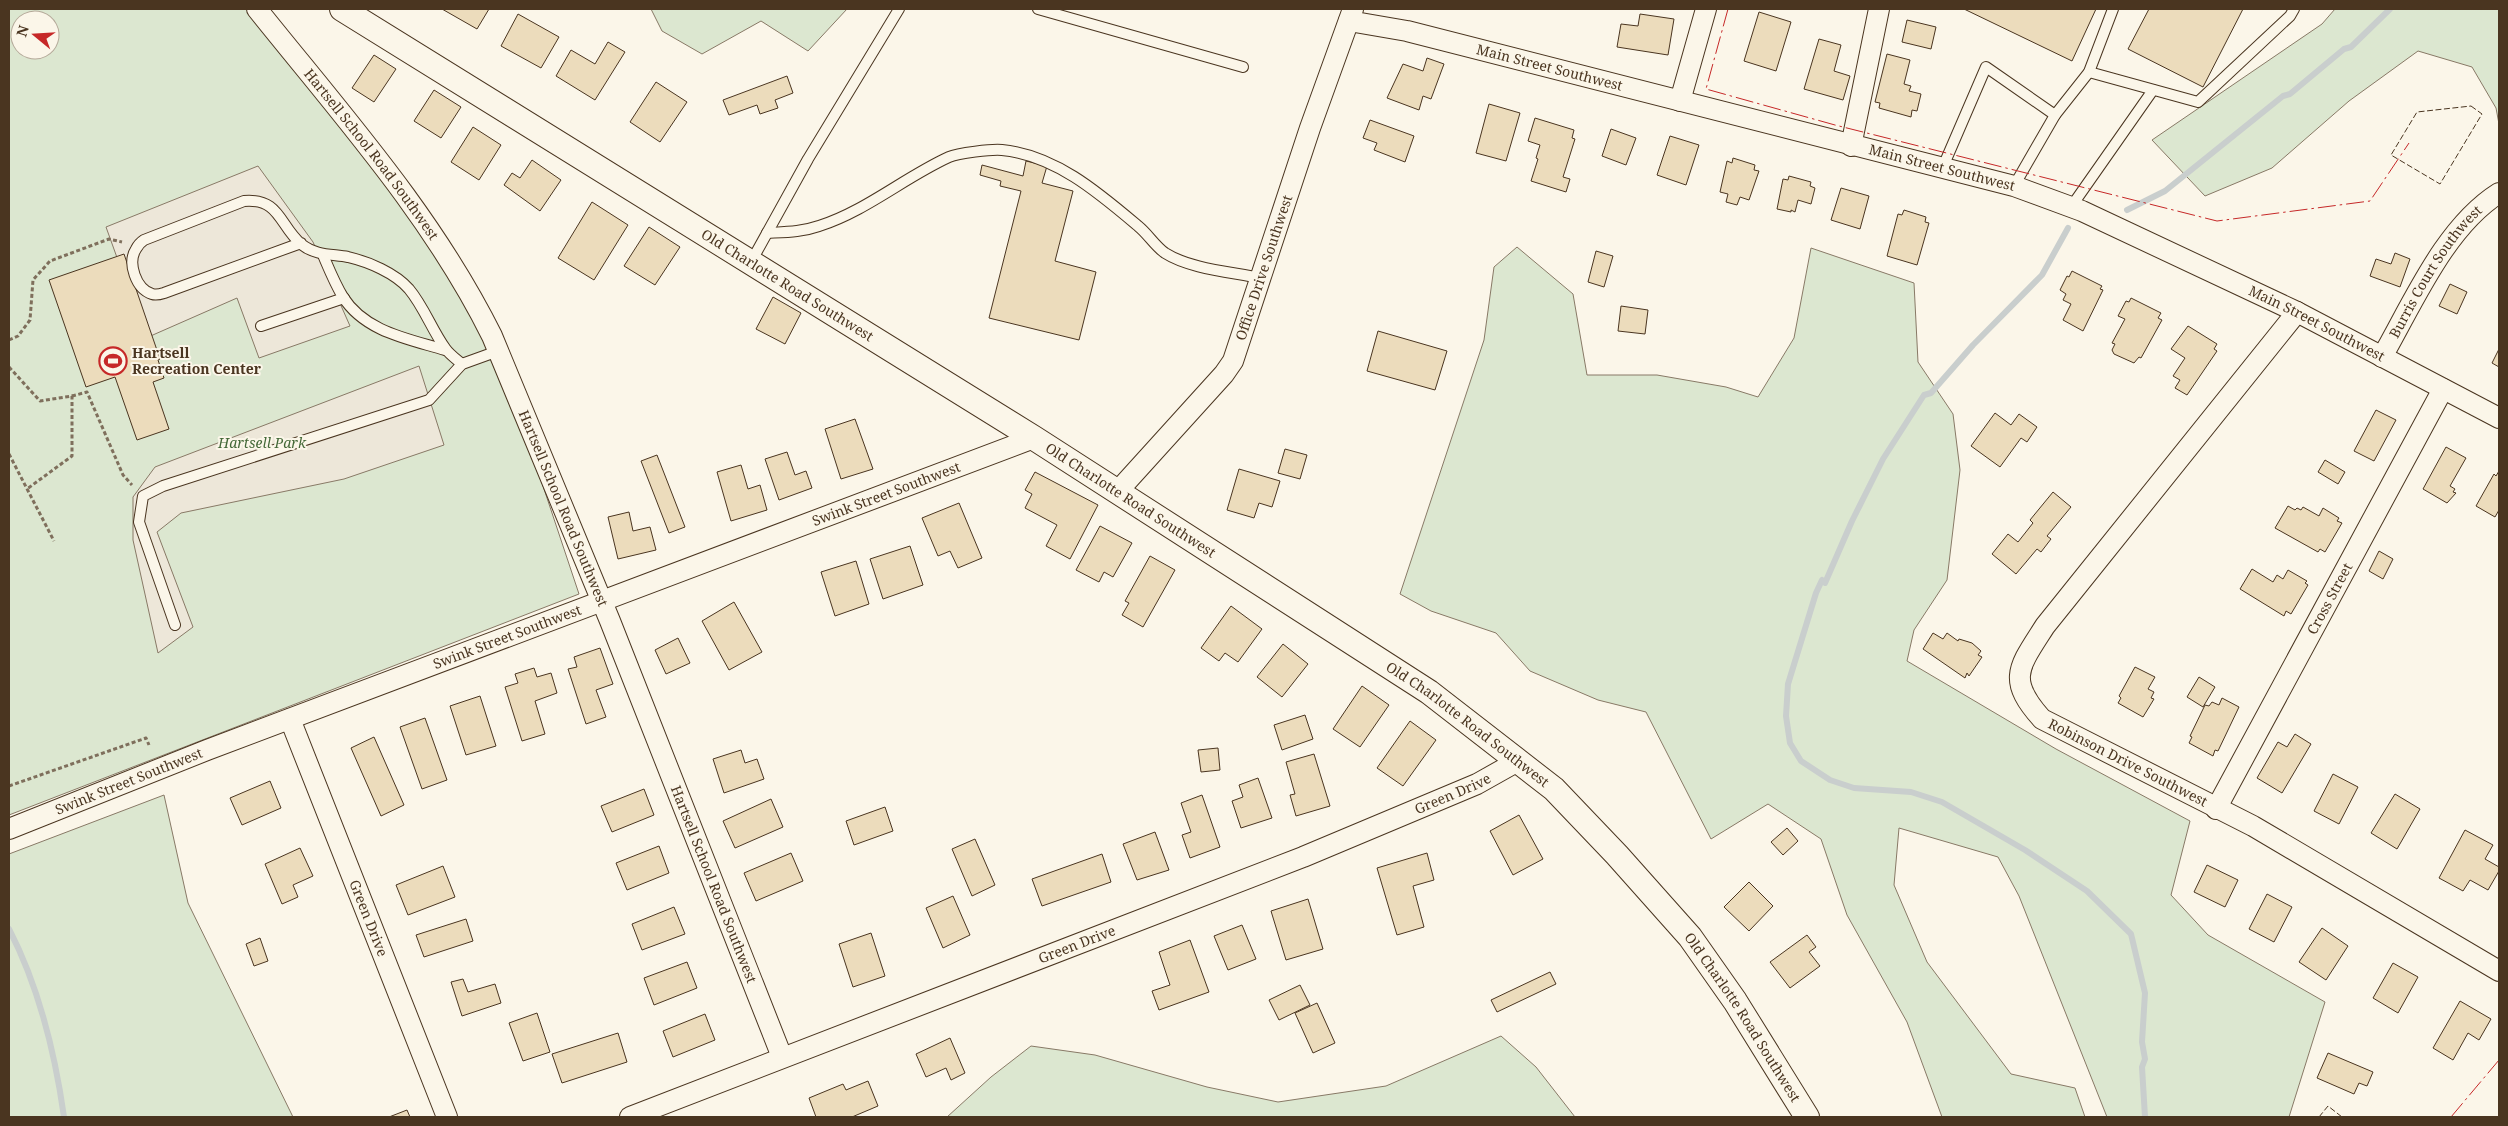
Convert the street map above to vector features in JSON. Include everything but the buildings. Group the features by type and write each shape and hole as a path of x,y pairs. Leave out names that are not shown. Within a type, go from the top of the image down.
{"street":[{"name":"Hartsell School Road Southwest","path":"257,9 440,242 472,297 498,351 602,602 782,1057"},
{"name":"Old Charlotte Road Southwest","path":"342,9 367,15 750,262 1118,491 1429,692 1554,790 1586,822 1690,937 1735,1001 1808,1117"},
{"path":"1680,101 1706,9"},
{"path":"1851,146 1879,9"},
{"name":"Main Street Southwest","path":"1351,15 1407,32 2014,186 2071,207 2297,312 2499,418"},
{"name":"Office Drive Southwest","path":"1118,491 1224,374 1233,360 1310,128 1351,15"},
{"name":"Burris Court Southwest","path":"2382,357 2436,262 2466,219 2499,193"},
{"name":"Robinson Drive Southwest","path":"2297,312 2045,626 2025,657 2018,680 2026,701 2042,719 2253,826 2499,971"},
{"name":"Cross Street","path":"2216,808 2443,389"},
{"name":"Swink Street Southwest","path":"9,828 290,719 1034,438"},
{"name":"Green Drive","path":"290,719 447,1117"},
{"name":"Green Drive","path":"630,1117 1303,857 1477,784 1518,760"}],"lane":[{"path":"750,262 899,9"},
{"path":"1038,9 1243,67"},
{"path":"2014,186 2055,115 2089,72 2113,9"},
{"path":"2089,72 2198,102 2290,16 2294,9"},
{"path":"1942,168 1986,67 2055,115"},
{"path":"2071,207 2153,90"},
{"path":"767,233 798,232 819,226 885,194 951,156 1001,150 1044,160 1068,174 1099,194 1170,256 1183,262 1260,278"},
{"path":"301,244 164,294 152,294 138,283 134,270 133,257 138,246 144,240 244,201 257,200 270,206 279,214 301,244 322,255 348,257 381,269 408,288 445,350 462,364"},
{"path":"322,255 344,298 362,319 384,330 445,350"},
{"path":"261,326 344,298"},
{"path":"175,625 139,522 143,496 162,486 429,400 462,364 498,351"}],"path":[{"path":"9,340 18,336 30,320 33,280 50,261 109,240 138,246"},
{"path":"9,367 40,401 87,392 123,475 143,496"},
{"path":"27,490 72,456 72,396"},
{"path":"9,454 54,541"},
{"path":"9,786 146,738 149,745"}],"green space":[{"name":"Hartsell Park","path":"9,9 257,9 396,184 498,351 579,594 9,815"},
{"path":"651,9 847,9 808,51 761,21 702,54 662,31"},
{"path":"2335,9 2499,9 2499,124 2496,108 2472,67 2418,51 2349,101 2272,168 2205,196 2152,140 2322,24"},
{"path":"1517,247 1573,294 1587,375 1657,375 1726,387 1758,397 1794,338 1811,248 1914,283 1918,362 1953,414 1960,470 1947,580 1914,630 1907,661 2056,749 2190,821 2171,895 2208,935 2325,1002 2289,1117 2107,1117 2019,896 1998,857 1899,828 1894,885 1927,962 2011,1074 2075,1088 2085,1117 1942,1117 1907,1022 1847,915 1821,839 1768,804 1711,839 1646,712 1598,700 1530,671 1496,633 1431,611 1400,594 1484,340 1494,267"},
{"path":"164,795 188,903 293,1117 9,1117 9,854"},
{"path":"1501,1036 1536,1067 1575,1117 947,1117 991,1077 1031,1046 1095,1055 1207,1087 1278,1102 1386,1086"}],"shaded area":[{"path":"258,166 313,242 350,326 259,358 237,298 146,338 106,227"},
{"path":"419,366 444,445 344,479 181,513 157,532 193,627 158,653 133,540 133,497 155,467"}],"waterway":[{"path":"2127,210 2165,191 2283,96 2290,94 2344,49 2351,47 2390,9"},
{"path":"2068,228 2042,275 1973,345 1931,393 1924,395 1883,459 1852,521 1825,583 1822,580 1816,593 1788,684 1786,716 1790,743 1801,761 1830,780 1854,788 1911,792 1942,802 2025,850 2087,891 2131,934 2145,993 2142,1042 2145,1059 2142,1067 2145,1117"},
{"path":"9,929 20,951 37,997 51,1045 64,1117"}],"fence":[{"path":"2471,106 2482,114 2440,184 2391,155 2417,112 2471,106"},
{"path":"2319,1117 2328,1106 2342,1117"}],"power":[{"path":"1728,9 1706,89 1835,125 2217,221 2370,201 2409,143"},
{"path":"2451,1117 2499,1060"}],"place":[{"name":"Hartsell Recreation Center","path":"113,361"}]}
